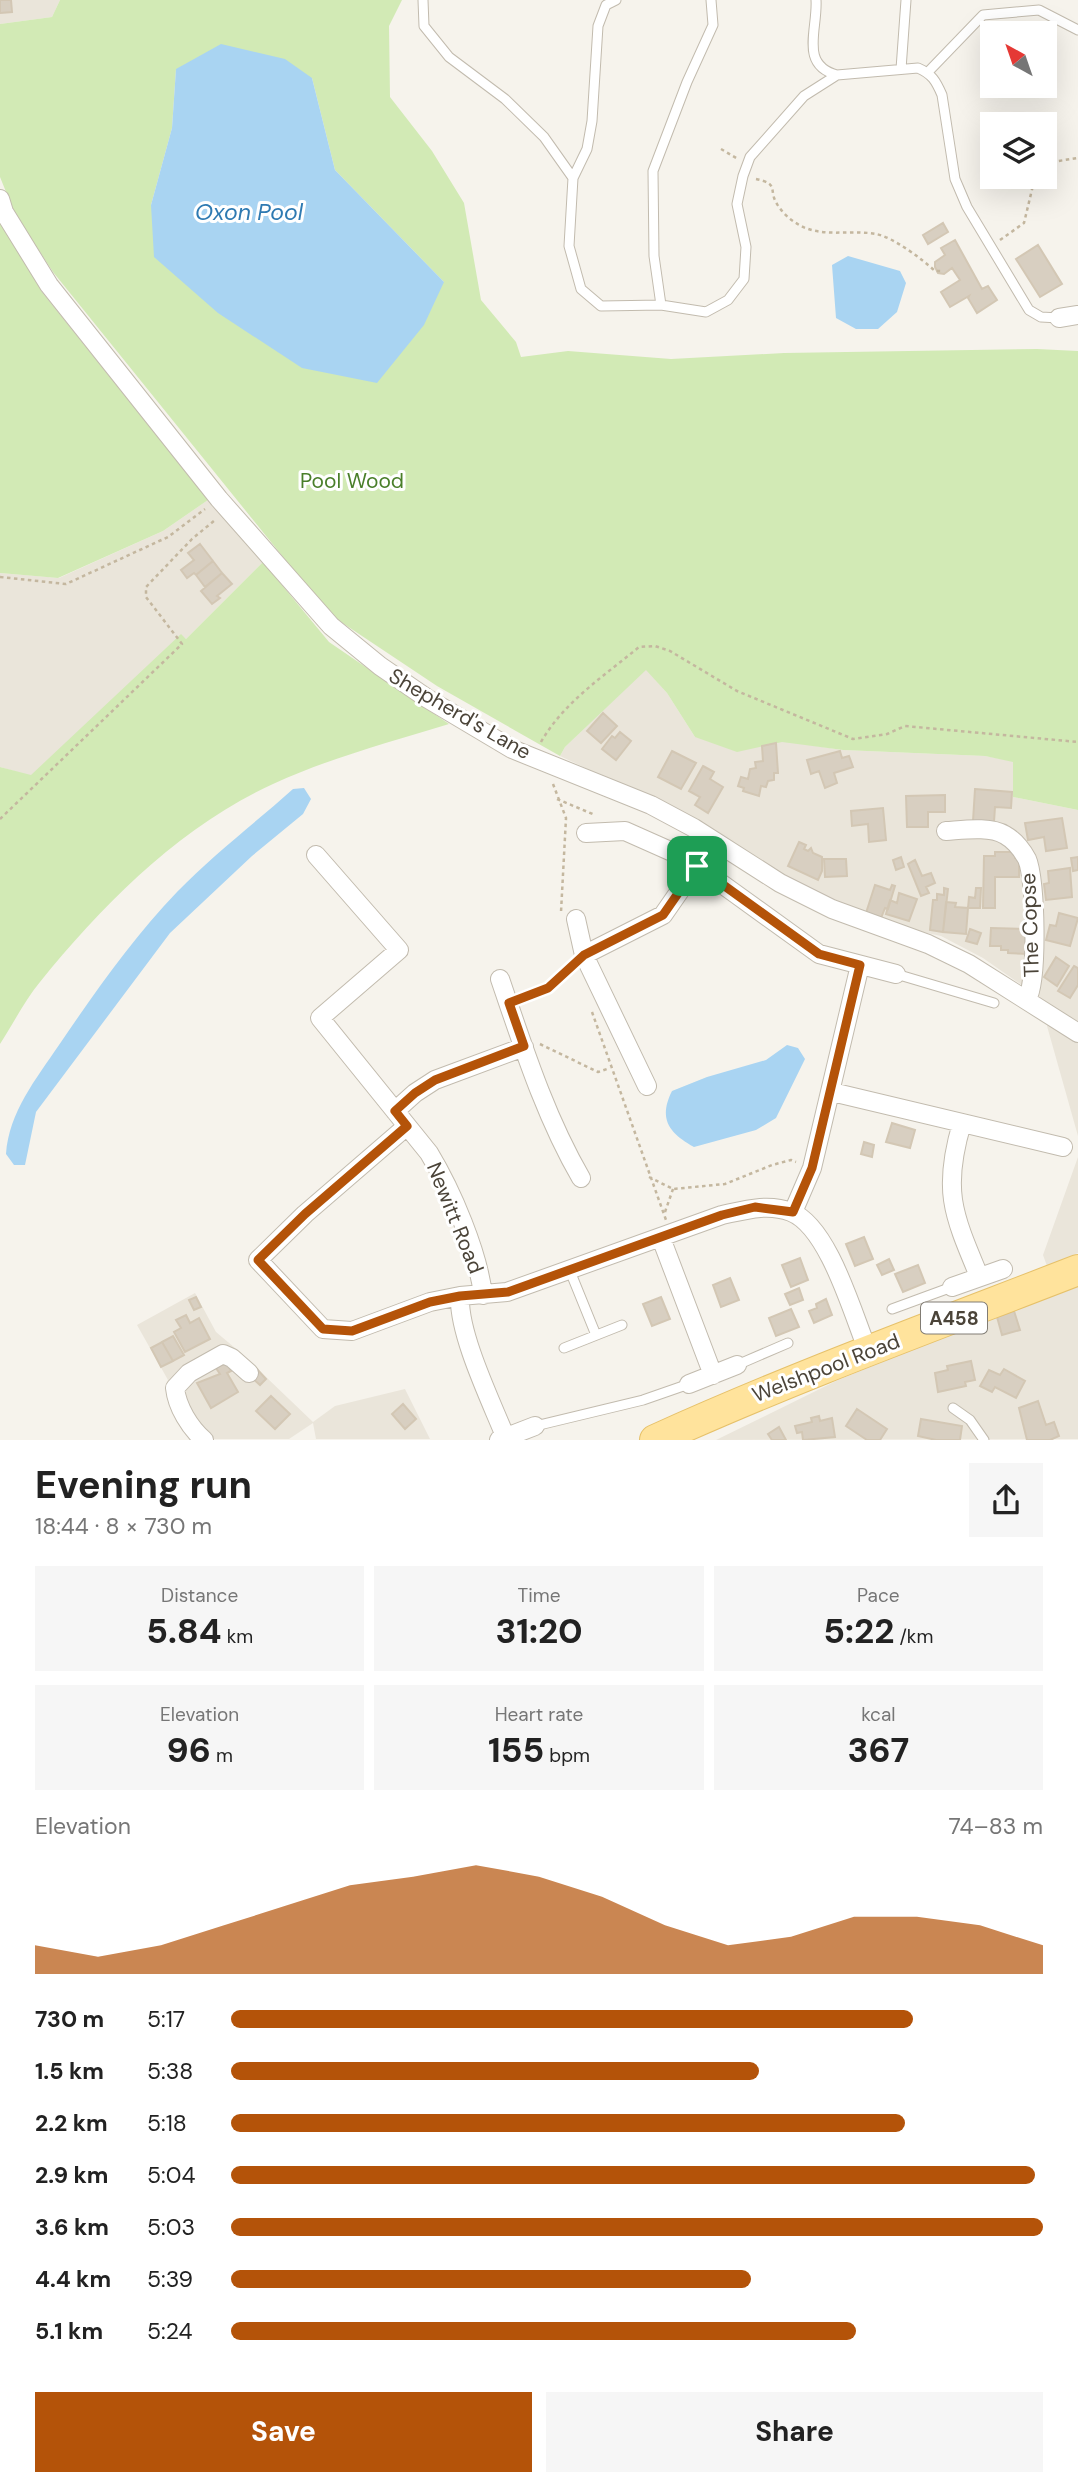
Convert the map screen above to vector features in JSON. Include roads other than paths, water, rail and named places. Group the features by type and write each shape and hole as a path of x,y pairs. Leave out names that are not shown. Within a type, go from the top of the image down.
{"main road":[{"name":"Welshpool Road","path":"655,1440 733,1404 1078,1270"}],"street":[{"name":"Shepherd's Lane","path":"0,199 4,212 49,285 220,507 331,626 380,666 428,699 512,749 651,805 694,828 780,883 832,909 928,944 969,964 1078,1033"},
{"path":"1059,318 1078,315"},
{"path":"586,833 625,831 697,866 819,954 896,974"},
{"name":"The Copse","path":"946,831 1003,833 1022,850 1028,860 1032,878 1033,981 1027,999"},
{"name":"Newitt Road","path":"316,855 399,950 320,1018 429,1153 444,1177 471,1246 481,1278 483,1295"},
{"path":"584,955 663,915 697,866"},
{"path":"576,919 584,955 647,1086"},
{"path":"793,1212 812,1168 860,965"},
{"path":"500,979 568,1155 581,1178"},
{"path":"395,1111 435,1080 524,1046"},
{"path":"832,1092 1063,1147"},
{"path":"962,1123 953,1152 952,1206 979,1276"},
{"path":"407,1126 305,1214 258,1260 323,1329 352,1331 430,1302 460,1296 508,1292 722,1215 755,1207 793,1212 806,1221 818,1235 828,1252 867,1351"},
{"path":"661,1238 713,1375"},
{"path":"952,1287 1003,1269"},
{"path":"460,1296 459,1310 468,1341 502,1438 535,1426"},
{"path":"204,1440 191,1428 175,1388 189,1373 223,1354 232,1358 248,1373"},
{"path":"689,1384 737,1365"}],"lane":[{"path":"423,0 424,26 449,57 505,99 544,137 573,178"},
{"path":"616,0 606,5 598,26 592,121 587,149 573,178 569,246 581,289 601,306 661,305 706,312 727,300 744,279 746,247 737,204 750,157 804,96 837,75"},
{"path":"661,305 654,256 653,171 687,82 713,24 711,0"},
{"path":"816,0 813,44 816,63 825,72 837,75 918,68 928,72 937,82 942,94 955,179 967,207 1029,310 1041,317 1059,318"},
{"path":"901,69 906,0"},
{"path":"928,72 984,15 1039,10 1078,30"},
{"path":"896,974 994,1003"},
{"path":"570,1271 596,1335"},
{"path":"892,1309 952,1287"},
{"path":"564,1348 622,1325"},
{"path":"737,1365 788,1343"},
{"path":"535,1426 643,1400 689,1384"},
{"path":"953,1408 970,1420 984,1440"}],"water":[{"name":"Oxon Pool","path":"221,44 285,59 312,78 335,170 444,282 424,325 377,383 302,368 218,313 154,257 151,205 172,128 176,69"},
{"path":"848,256 900,271 906,283 897,312 878,329 856,329 836,318 832,265"},
{"path":"304,788 311,799 303,814 252,856 170,933 36,1112 25,1165 14,1165 6,1154 8,1139 25,1096 115,966 145,928 191,878 293,789"},
{"path":"787,1045 798,1048 805,1059 776,1118 756,1130 694,1147 672,1131 666,1110 672,1091 707,1077 766,1060"}],"park label":[{"name":"Pool Wood","path":"352,481"}]}
